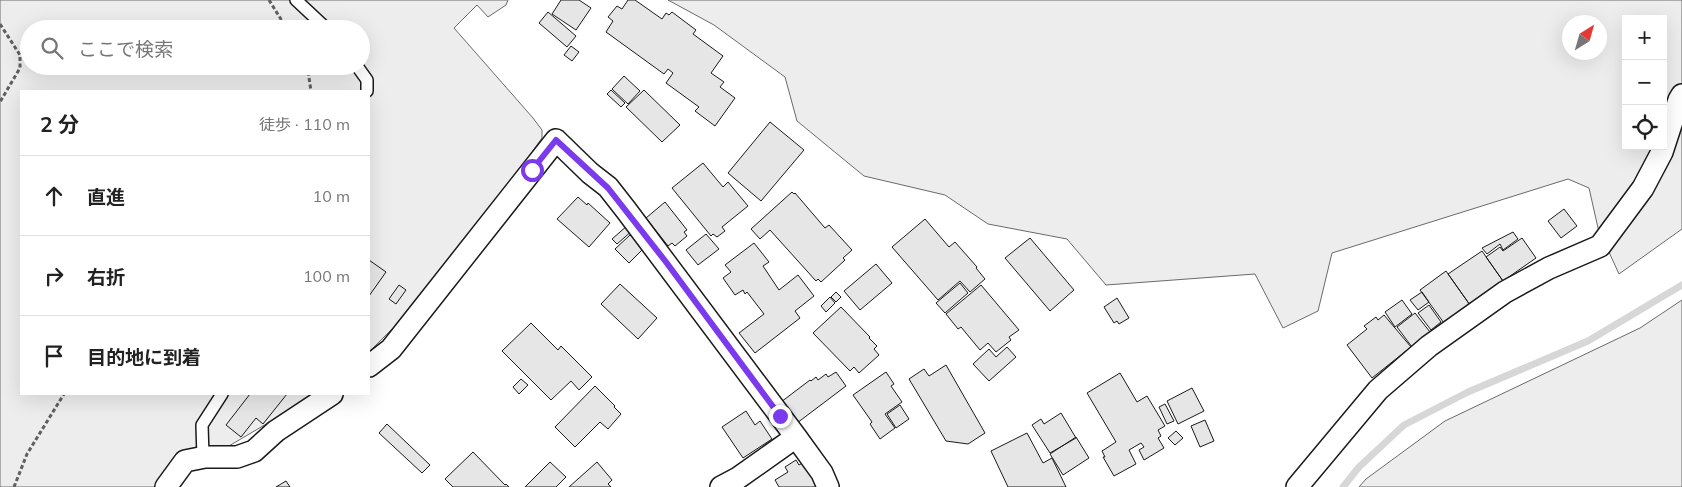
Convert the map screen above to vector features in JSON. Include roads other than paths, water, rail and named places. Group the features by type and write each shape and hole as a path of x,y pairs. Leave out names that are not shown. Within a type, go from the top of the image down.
{"street":[{"path":"1296,487 1378,390 1429,346 1504,292 1549,268 1600,246 1643,188 1662,152 1682,95"},
{"path":"370,365 391,349 556,140 608,188 666,262 796,437 822,473 828,487"},
{"path":"166,487 184,461 204,457 237,457 254,451 276,432 331,395"},
{"path":"721,487 738,478 796,437"}],"lane":[{"path":"296,0 317,20"},
{"path":"363,75 367,80 367,90"},
{"path":"204,457 202,425 221,395"}],"waterway":[{"path":"1343,487 1359,467 1404,425 1468,392 1588,341 1682,285"}]}
